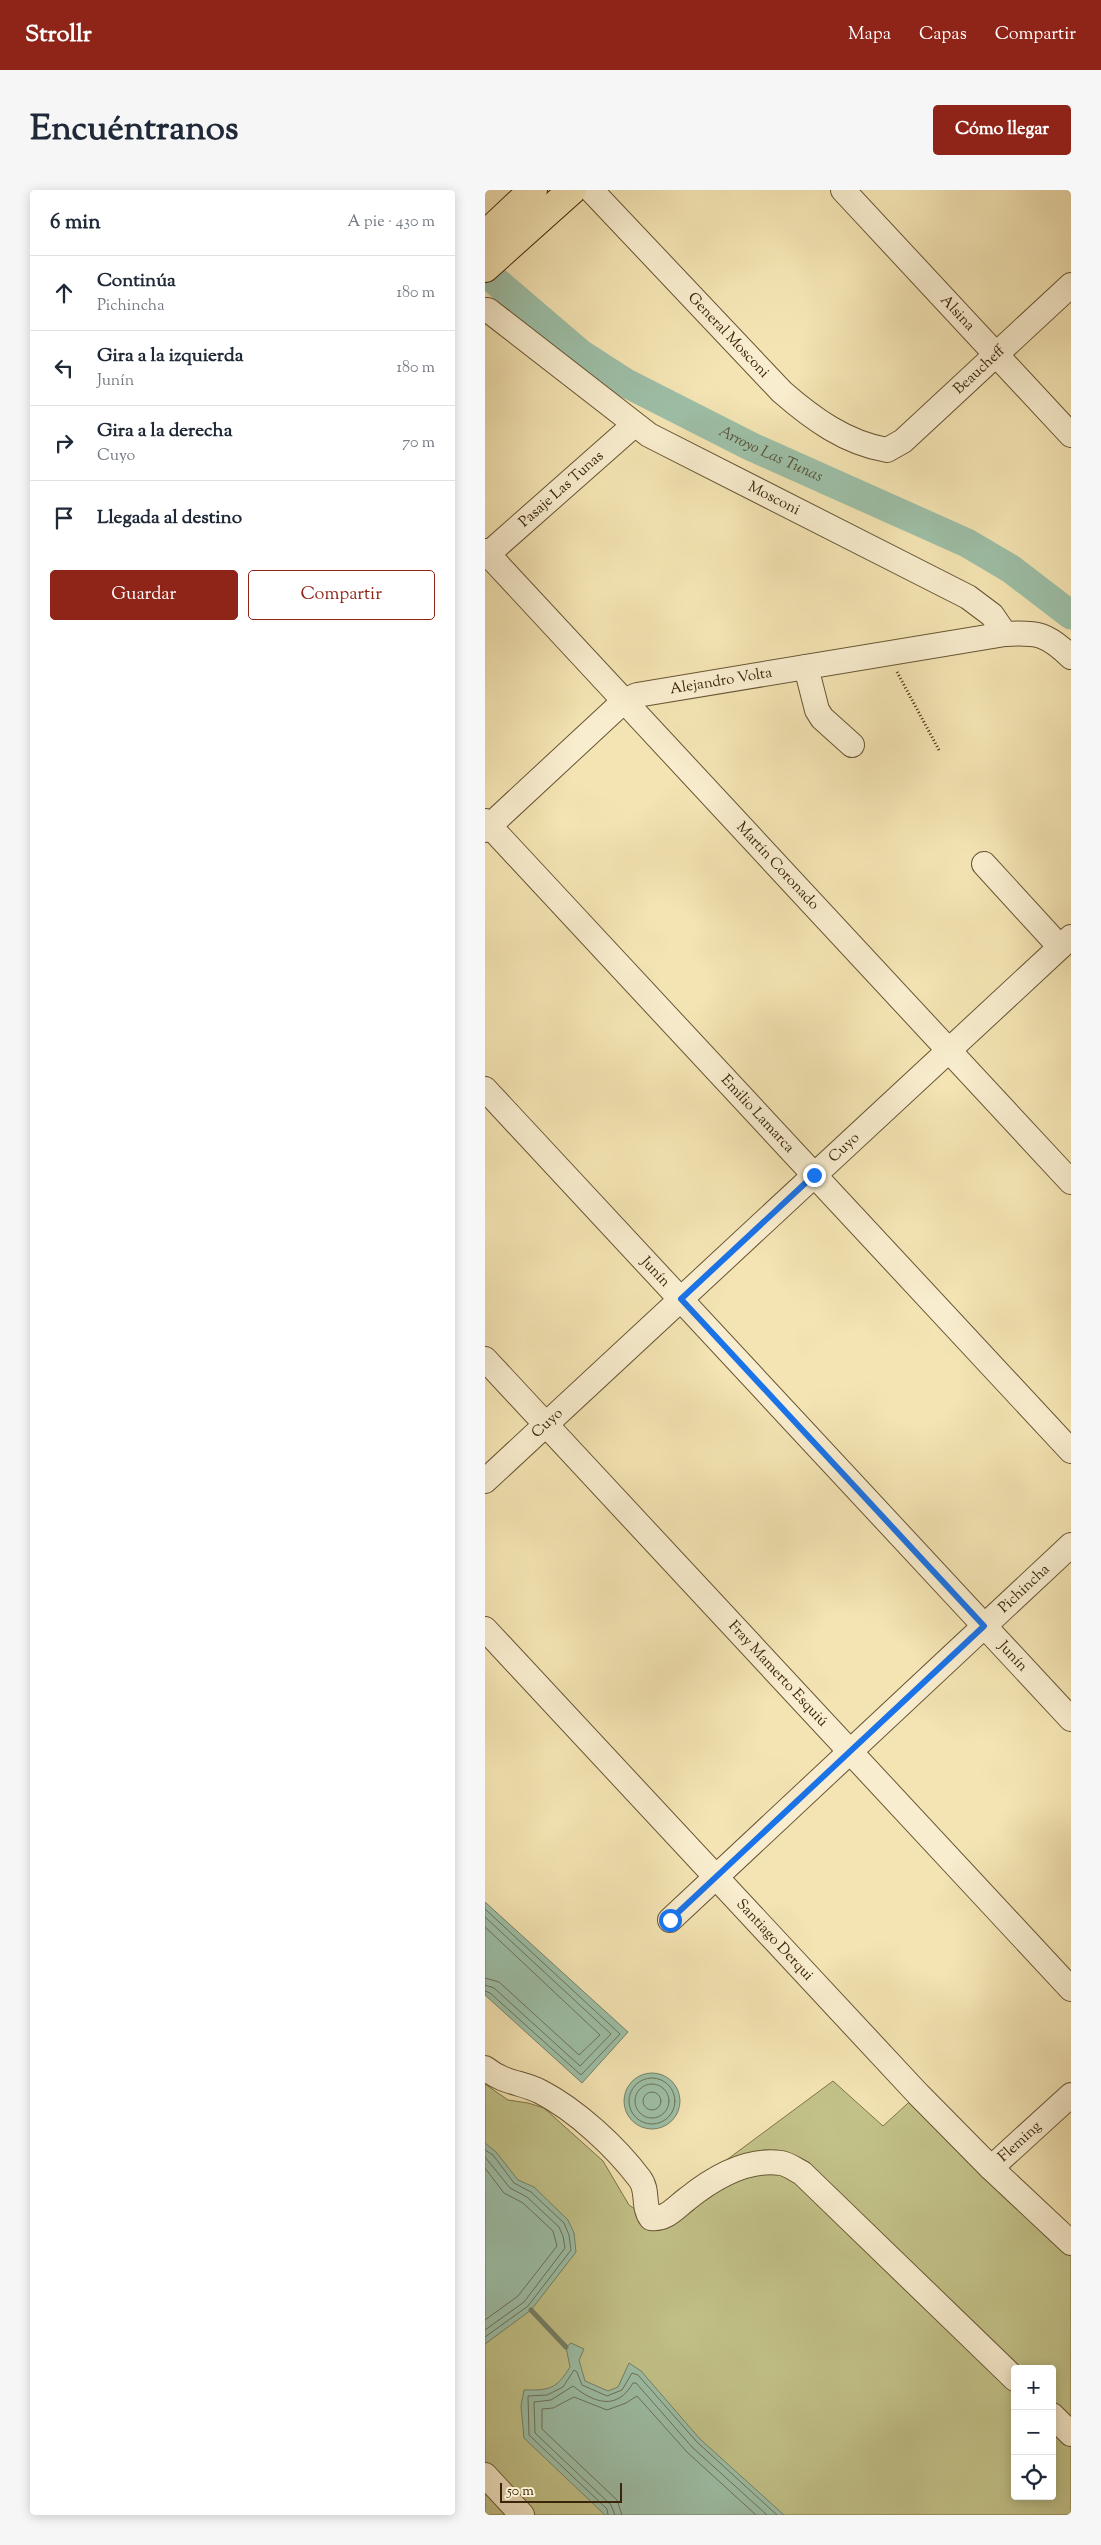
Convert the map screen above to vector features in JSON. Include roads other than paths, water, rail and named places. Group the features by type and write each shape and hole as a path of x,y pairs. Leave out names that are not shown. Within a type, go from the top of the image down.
{"main road":[{"path":"485,268 494,237 533,190"},
{"path":"494,237 572,190"}],"street":[{"name":"General Mosconi","path":"591,190 782,392 806,413 833,430 868,447 887,450"},
{"name":"Alsina","path":"843,190 1071,435"},
{"name":"Beaucheff","path":"887,450 903,441 1071,285"},
{"name":"Mosconi","path":"488,310 649,435 968,597 992,615 1005,634"},
{"name":"Pasaje Las Tunas","path":"486,553 634,425"},
{"name":"Martín Coronado","path":"486,553 1071,1182"},
{"path":"1005,634 1027,632 1043,634 1071,657"},
{"name":"Alejandro Volta","path":"487,825 624,700 637,695 1005,634"},
{"path":"806,667 817,710 822,718 851,745"},
{"name":"Emilio Lamarca","path":"487,825 1071,1451"},
{"path":"984,864 1065,942"},
{"name":"Cuyo","path":"485,1481 1065,942"},
{"name":"Junín","path":"485,1089 1071,1719"},
{"name":"Fray Mamerto Esquiú","path":"485,1359 1071,1989"},
{"name":"Pichincha","path":"670,1920 1071,1545"},
{"name":"Santiago Derqui","path":"485,1629 715,1877 991,2168 1071,2243"},
{"path":"485,2068 496,2077 540,2091 569,2110 608,2143 641,2180 645,2192 645,2210 651,2218 659,2219 715,2178 748,2165 783,2163 802,2173 1011,2375"},
{"name":"Fleming","path":"991,2168 1071,2096"},
{"path":"1056,2419 1071,2434"},
{"path":"485,2475 522,2515"}],"water":[{"path":"485,1902 628,2032 582,2083 485,1995"},
{"path":"652,2073 663,2075 672,2081 678,2090 680,2101 678,2112 672,2121 663,2127 652,2129 641,2127 632,2121 626,2112 624,2101 626,2090 632,2081 641,2075"},
{"path":"485,2143 496,2152 518,2180 534,2187 568,2220 574,2233 576,2252 531,2310 485,2344"},
{"path":"571,2343 584,2349 579,2360 585,2381 608,2391 618,2387 629,2363 641,2371 700,2439 784,2515 605,2515 524,2438 521,2406 524,2390 546,2389 556,2384 565,2375 570,2367 566,2347"}],"waterway":[{"name":"Arroyo Las Tunas","path":"485,272 581,354 626,383 750,446 967,543 1011,569 1071,615"},
{"path":"531,2310 566,2347"}]}
